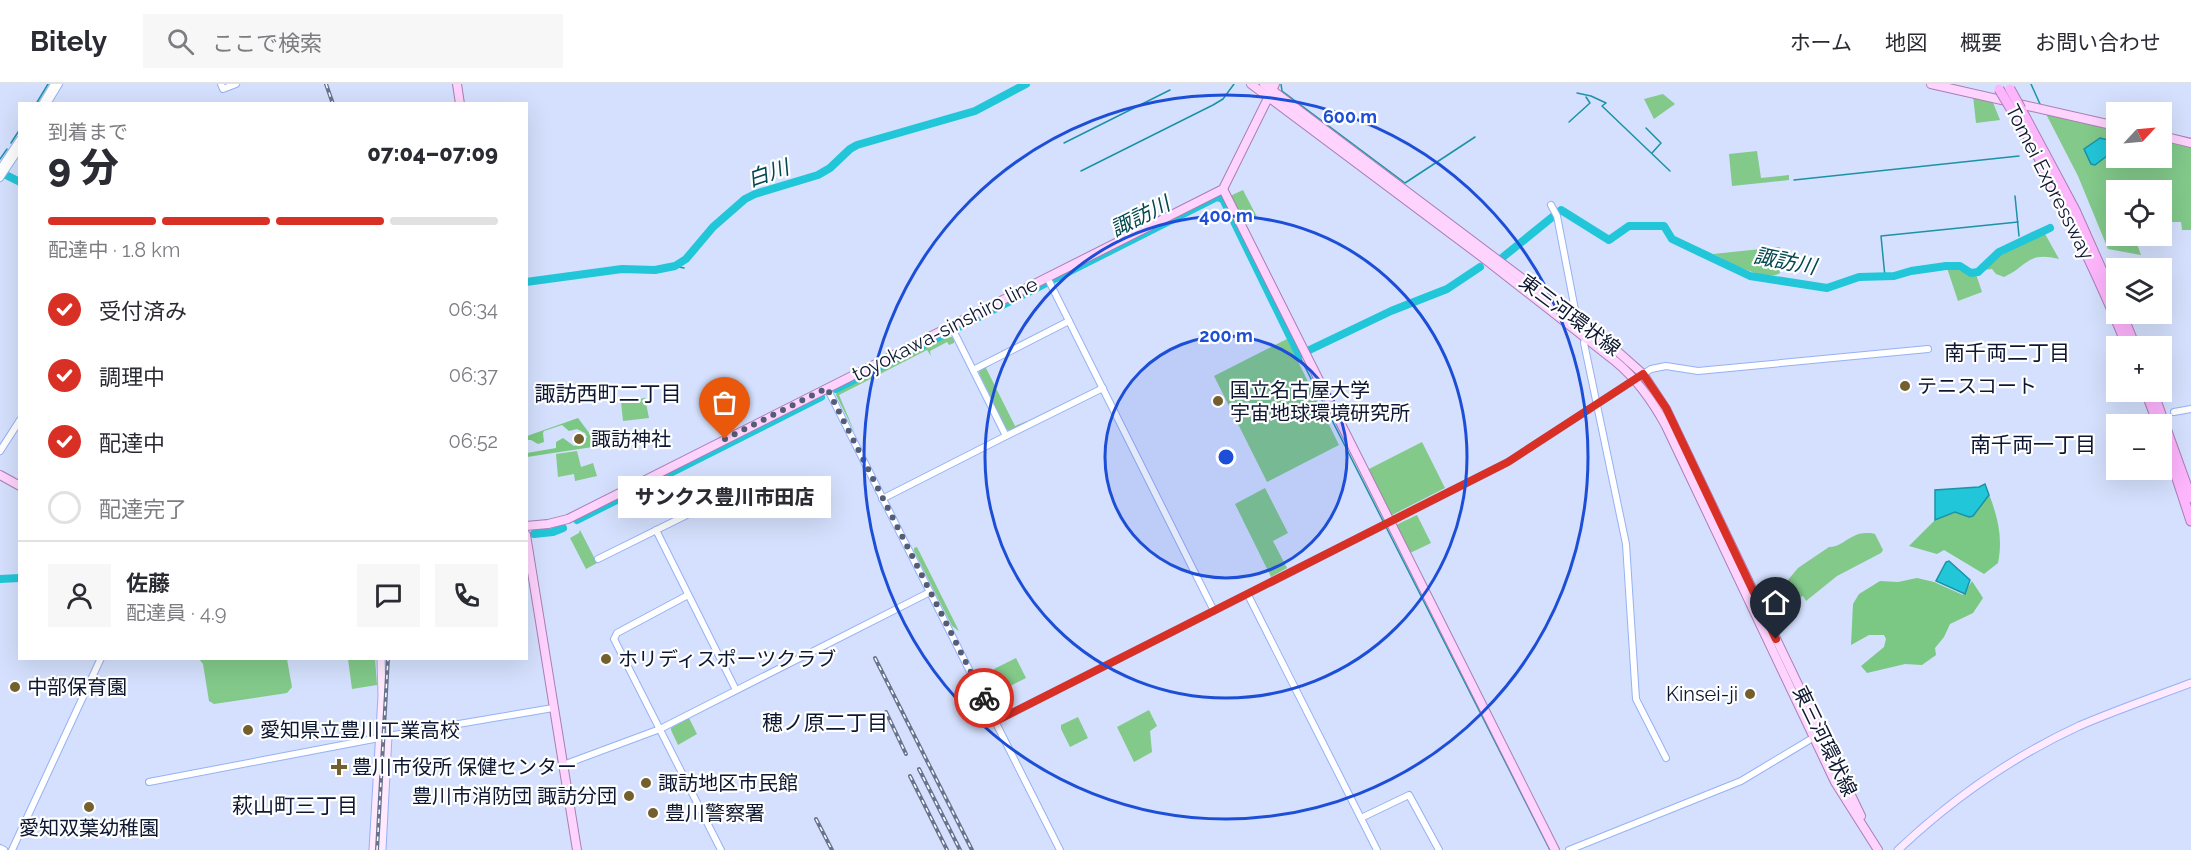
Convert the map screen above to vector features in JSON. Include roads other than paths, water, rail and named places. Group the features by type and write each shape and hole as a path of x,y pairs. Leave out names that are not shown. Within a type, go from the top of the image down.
{"highway":[{"name":"Tomei Expressway","path":"2002,87 2075,210 2106,280"},
{"name":"Tomei Expressway","path":"2015,109 2084,245 2123,336"},
{"path":"2157,402 2191,498"},
{"path":"2172,463 2191,521"}],"main road":[{"path":"457,84 460,102"},
{"path":"1251,84 1272,90"},
{"path":"1264,84 1272,90"},
{"path":"1931,84 2106,124"},
{"path":"1272,90 1222,189 1555,850"},
{"name":"東三河環状線","path":"1272,90 1585,338 1635,379 1649,396 1666,426 1817,735 1878,850 1841,792 1817,735 1666,408 1643,374 1623,355 1272,90"},
{"path":"2172,138 2191,143"},
{"name":"toyokawa-sinshiro line","path":"528,526 568,519 827,388 953,330 1222,189"},
{"path":"0,473 18,483"},
{"path":"528,548 577,850"},
{"path":"373,850 382,696 381,660"},
{"path":"1898,850 1932,818 1969,790 2053,739 2082,725 2191,683"},
{"path":"379,738 388,736 382,850"}],"street":[{"path":"41,102 52,84"},
{"path":"48,102 59,84"},
{"path":"221,84 223,88 236,84"},
{"path":"0,178 3,168 18,142"},
{"path":"3,168 18,150"},
{"path":"1551,205 1557,216 1577,320"},
{"path":"1049,281 1215,611"},
{"path":"973,370 1069,321"},
{"path":"953,330 1006,436"},
{"path":"1585,338 1584,343 1626,544 1636,699 1666,758"},
{"path":"996,721 1508,462 1597,403 1657,367 1676,367 1698,371 1928,349"},
{"path":"827,388 1060,850"},
{"path":"882,499 1103,388"},
{"path":"2174,412 2191,409"},
{"path":"0,450 18,423"},
{"path":"598,559 717,500"},
{"path":"656,530 736,690"},
{"path":"563,765 660,729 930,592"},
{"path":"1248,594 1377,850"},
{"path":"688,595 615,635 614,639 721,850"},
{"path":"12,850 100,660"},
{"path":"388,736 553,708"},
{"path":"1569,850 1741,781 1817,735"},
{"path":"149,782 379,738"},
{"path":"1361,818 1409,795 1439,850"}],"water":[{"path":"2100,138 2106,140 2106,157 2095,165 2091,164 2084,149"},
{"path":"1985,484 1989,495 1973,516 1969,517 1955,512 1935,520 1935,490 1979,487"},
{"path":"1949,561 1970,580 1965,594 1936,581 1946,562"}],"waterway":[{"path":"37,102 48,84"},
{"name":"白川","path":"528,282 622,269 655,270 675,266 686,259 713,227 745,199 818,175 857,145 975,111 1026,84"},
{"path":"1081,171 1213,105 1223,99 1234,84"},
{"path":"1281,84 1282,91 1405,183 1475,137"},
{"path":"2031,84 2040,104"},
{"path":"1064,143 1170,90"},
{"path":"1577,93 1606,103 1602,106 1670,171"},
{"path":"1569,122 1590,103 1586,97"},
{"path":"1646,128 1661,143 1652,153"},
{"path":"11,143 18,132"},
{"path":"0,159 7,149"},
{"path":"1794,180 2019,156"},
{"name":"白川","path":"0,172 18,181"},
{"path":"2015,196 2019,236"},
{"name":"諏訪川","path":"836,389 1217,197 1223,199 1299,355 1391,311 1447,289 1480,267"},
{"name":"諏訪川","path":"1503,257 1561,210 1609,240 1629,226 1664,226 1672,239 1750,276 1827,288 1859,277 1894,276 1946,266 1960,266 1971,273 1978,272 1999,252 2050,228"},
{"path":"1885,277 1881,236 2018,222"},
{"name":"白川","path":"675,266 684,268"},
{"path":"1299,355 1384,523"},
{"name":"諏訪川","path":"577,520 821,397"},
{"path":"1386,527 1550,850"},
{"name":"諏訪川","path":"534,534 553,532 563,528"},
{"name":"諏訪川","path":"0,579 18,578"}],"railway":[{"path":"326,84 332,102"},
{"path":"875,658 972,850"},
{"path":"377,850 388,660"},
{"path":"886,712 906,754"},
{"path":"919,769 960,850"},
{"path":"910,776 947,850"},
{"path":"816,819 832,850"}],"place":[{"name":"テニスコート","path":"1905,386"},
{"name":"国立名古屋大学 宇宙地球環境研究所","path":"1218,401"},
{"name":"諏訪神社","path":"579,439"},
{"name":"サンクス豊川市田店","path":"725,439"},
{"name":"ホリディスポーツクラブ","path":"606,659"},
{"name":"中部保育園","path":"15,687"},
{"name":"Kinsei-ji","path":"1750,694"},
{"name":"愛知県立豊川工業高校","path":"248,730"},
{"name":"豊川市役所 保健センター","path":"339,767"},
{"name":"諏訪地区市民館","path":"646,783"},
{"name":"豊川市消防団 諏訪分団","path":"629,796"},
{"name":"愛知双葉幼稚園","path":"89,807"},
{"name":"豊川警察署","path":"653,813"}],"district":[{"name":"南千両二丁目","path":"2007,352"},
{"name":"諏訪西町二丁目","path":"608,393"},
{"name":"南千両一丁目","path":"2033,444"},
{"name":"穂ノ原二丁目","path":"825,722"},
{"name":"萩山町三丁目","path":"295,805"}]}
